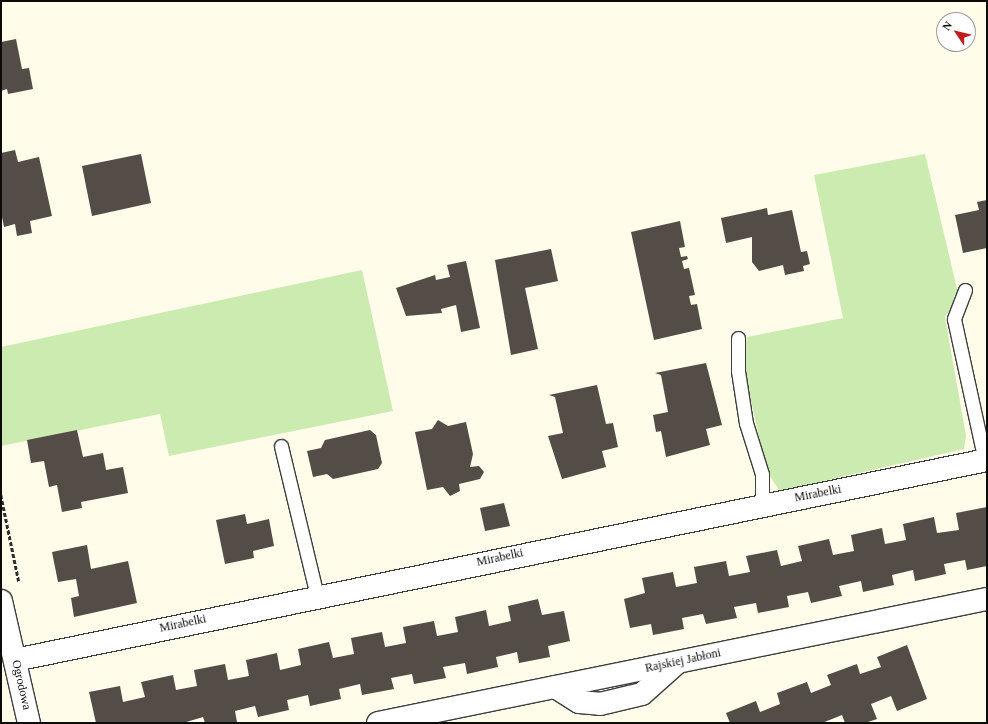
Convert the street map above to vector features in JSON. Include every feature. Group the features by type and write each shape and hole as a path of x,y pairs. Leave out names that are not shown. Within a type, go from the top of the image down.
{"street":[{"name":"Mirabelki","path":"15,660 317,596 986,460"},
{"name":"Rajskiej Jabłoni","path":"378,723 555,687 578,702 600,704 642,694 678,662 987,599"},
{"name":"Ogrodowa","path":"1,601 29,723"}],"lane":[{"path":"965,290 954,319 986,460"},
{"path":"738,338 738,371 746,422 762,474 762,506"},
{"path":"281,446 317,596"}],"green space":[{"path":"925,154 958,293 954,295 953,306 945,317 966,436 964,449 780,491 767,472 742,361 747,337 843,318 814,175"},
{"path":"362,270 393,411 169,456 160,414 1,446 1,347"}],"building":[{"path":"16,39 22,69 29,68 33,89 8,94 7,89 1,91 1,42"},
{"path":"15,150 18,162 39,157 52,216 30,221 32,233 17,236 15,224 4,227 1,212 1,153"},
{"path":"141,154 151,203 92,216 82,166"},
{"path":"987,200 987,248 963,253 955,215 979,210 977,202"},
{"path":"767,208 768,215 792,210 801,252 807,251 810,264 803,266 804,271 785,275 783,265 759,271 752,262 752,237 726,243 721,218"},
{"path":"680,221 685,247 679,248 681,257 687,256 688,259 682,261 684,269 689,268 695,295 689,296 691,305 697,304 702,329 654,340 631,232"},
{"path":"551,249 558,281 525,288 538,349 511,355 495,260"},
{"path":"466,261 480,328 461,332 456,305 441,309 442,313 406,316 396,288 435,275 436,280 450,277 447,265"},
{"path":"706,363 722,425 706,429 710,445 666,457 661,431 656,432 653,415 668,412 661,375 655,373"},
{"path":"597,385 606,424 613,423 618,447 602,451 606,467 562,479 548,436 563,433 555,397 549,395"},
{"path":"438,420 448,426 466,422 473,454 470,467 479,466 484,472 480,479 459,484 460,491 450,496 443,487 427,490 415,432 432,429"},
{"path":"77,430 83,457 103,453 106,470 123,467 128,493 81,502 82,508 62,512 57,485 49,487 44,461 31,463 27,440"},
{"path":"370,430 376,435 382,463 378,469 333,479 327,474 313,477 307,451 321,448 325,440"},
{"path":"504,503 510,526 485,531 480,508"},
{"path":"987,507 987,566 967,570 965,560 944,564 946,574 915,581 913,570 892,575 894,585 863,592 861,581 839,586 842,596 811,603 808,592 787,596 789,607 758,613 756,603 734,607 737,618 706,624 703,614 682,618 684,629 653,635 651,624 630,628 624,599 645,593 642,578 673,572 676,587 697,583 694,567 726,561 729,576 750,572 746,556 777,550 781,566 802,561 798,546 829,539 833,555 854,551 851,535 882,528 885,544 906,540 903,524 934,517 937,533 959,530 956,513"},
{"path":"245,514 247,524 269,519 274,546 253,551 254,558 225,564 216,520"},
{"path":"87,545 91,569 128,561 137,603 74,617 71,598 79,596 76,579 58,582 52,552"},
{"path":"538,599 542,615 564,611 570,641 548,646 550,657 519,663 517,652 496,657 498,667 467,674 465,663 443,667 446,678 414,684 412,674 391,678 394,689 362,695 360,684 339,689 341,699 310,706 308,695 287,700 289,710 258,717 255,706 235,711 237,722 205,723 203,717 183,723 96,723 89,692 120,686 123,702 145,697 141,682 173,675 176,690 197,686 194,670 225,664 228,680 249,676 246,660 277,653 280,670 301,665 298,649 329,642 333,658 354,654 351,638 382,632 385,647 406,643 403,627 434,621 437,636 458,632 455,617 486,610 489,626 511,621 508,606"},
{"path":"907,645 927,699 897,711 891,696 871,704 877,719 865,723 845,723 842,715 822,723 730,723 726,713 756,701 760,712 780,704 777,693 807,682 811,693 831,685 827,675 857,664 860,674 881,667 877,657"}]}
